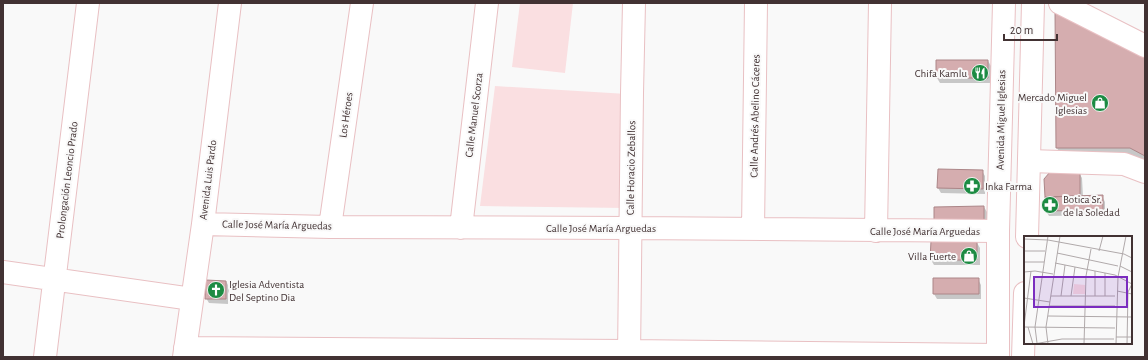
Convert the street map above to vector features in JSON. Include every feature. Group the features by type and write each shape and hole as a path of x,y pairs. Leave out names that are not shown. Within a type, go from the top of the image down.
{"street":[{"name":"Prolongación Leoncio Prado","path":"45,357 88,3"},
{"name":"Avenida Luis Pardo","path":"185,353 203,224 230,3"},
{"name":"Los Héroes","path":"330,227 362,3"},
{"name":"Calle Manuel Scorza","path":"461,228 487,3"},
{"name":"Calle Horacio Zeballos","path":"629,354 634,3"},
{"name":"Calle Andrés Abelino Cáceres","path":"753,229 756,3"},
{"path":"876,231 880,3"},
{"name":"Avenida Miguel Iglesias","path":"998,356 998,232 1004,3"},
{"path":"1026,236 1033,3"},
{"path":"1060,3 1145,46"},
{"path":"1029,161 1124,164 1145,172"},
{"name":"Calle José María Arguedas","path":"203,224 330,227 631,228 998,232"},
{"path":"3,272 192,298"},
{"path":"1023,357 1024,326"},
{"path":"185,353 998,356"}],"shaded area":[{"path":"520,3 573,3 565,73 512,67"},
{"path":"495,86 627,94 625,208 480,206"}],"building":[{"name":"Mercado Miguel Iglesias","path":"1055,10 1145,57 1145,156 1130,148 1056,148"},
{"path":"936,60 988,60 988,78 936,78"},
{"path":"938,169 983,170 983,189 937,188"},
{"path":"1050,172 1080,172 1080,196 1045,197 1044,179"},
{"path":"1103,195 1103,210 1045,211 1045,197"},
{"path":"984,206 984,224 934,224 934,207"},
{"path":"931,241 977,242 977,260 930,260"},
{"path":"933,278 979,278 979,294 933,294"},
{"name":"Iglesia Adventista Del Septino Dia","path":"206,280 226,281 226,299 205,299"}],"place":[{"name":"Chifa Kamlu","path":"980,73"},
{"name":"Mercado Miguel Iglesias","path":"1100,103"},
{"name":"Inka Farma","path":"972,186"},
{"name":"Botica Sr. de la Soledad","path":"1050,205"},
{"name":"Villa Fuerte","path":"969,256"},
{"name":"Iglesia Adventista Del Septino Dia","path":"216,290"}]}
